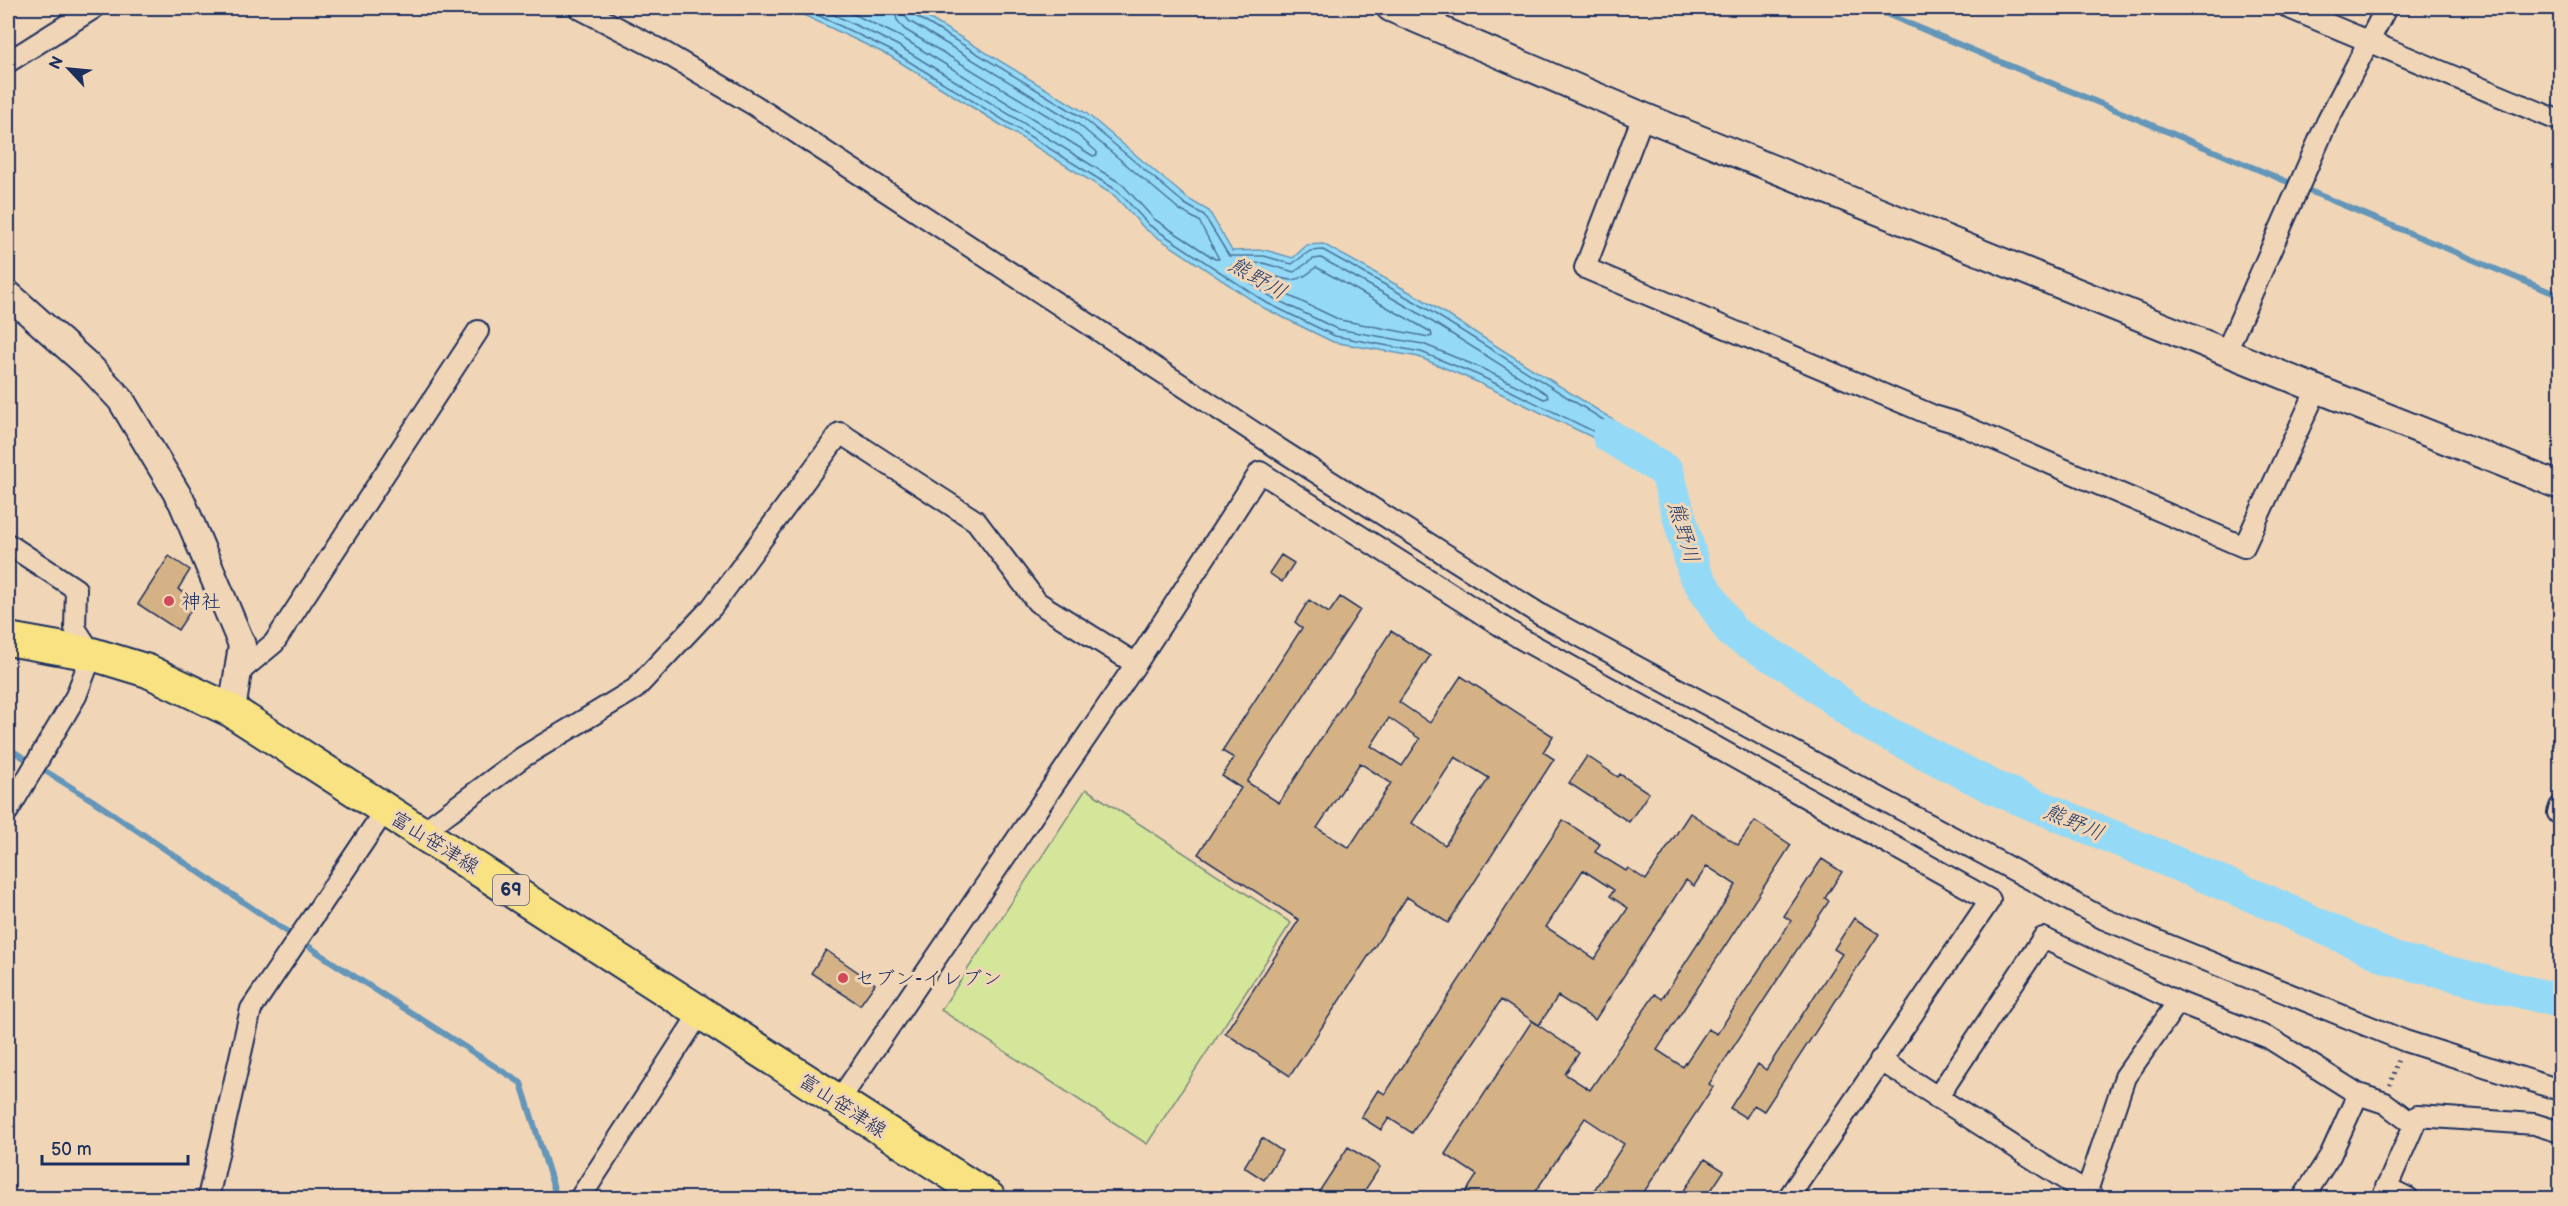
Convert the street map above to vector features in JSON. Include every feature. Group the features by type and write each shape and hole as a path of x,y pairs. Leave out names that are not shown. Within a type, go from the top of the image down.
{"main road":[{"name":"富山笹津線","path":"8,639 92,654 148,671 232,711 989,1198"}],"street":[{"path":"8,62 94,8"},
{"path":"579,8 662,51 754,105 1284,452 1541,615 2104,919 2405,1041 2560,1090"},
{"path":"1390,8 1436,17 1643,116 2560,486"},
{"path":"2289,8 2560,122"},
{"path":"2226,352 2327,122 2386,8"},
{"path":"1643,116 1585,268 1934,416 1954,422 2244,547 2316,389"},
{"path":"8,294 92,369 121,400 182,502 242,645 232,711"},
{"path":"238,673 274,643 478,331"},
{"path":"421,833 523,757 635,689 712,607 840,433 976,520 1037,602 1136,664"},
{"path":"838,1102 1136,664 1260,472 1520,638 1990,900 1788,1198"},
{"path":"8,544 76,589 75,628 92,654 76,696 8,811"},
{"path":"208,1198 251,1009 385,810"},
{"path":"1937,1098 2043,938 2178,1002 2269,1038 2358,1094 2385,1103 2414,1125"},
{"path":"1880,1060 2090,1196 2125,1077 2178,1002"},
{"path":"580,1198 700,1013"},
{"path":"2303,1198 2330,1156 2358,1094"},
{"path":"2408,1198 2384,1193 2418,1116 2534,1124 2560,1132"}],"path":[{"path":"2385,1103 2405,1041"}],"green space":[{"path":"1086,789 1291,923 1147,1144 941,1010"}],"water":[{"path":"789,8 912,8 1086,113 1188,199 1209,211 1232,251 1265,250 1293,258 1307,245 1323,244 1422,299 1664,452 1644,462 1475,381 1419,357 1333,342 1264,308 1145,229 1115,196 890,56"}],"building":[{"path":"1281,555 1294,563 1282,582 1269,573"},
{"path":"169,556 190,570 178,589 197,601 178,630 138,604"},
{"path":"1340,597 1360,610 1247,782 1279,803 1391,631 1430,656 1399,702 1430,723 1461,676 1553,736 1543,752 1554,759 1448,923 1407,897 1290,1076 1225,1033 1299,920 1198,854 1241,788 1222,776 1234,758 1222,751 1302,628 1295,622 1309,600 1329,613","holes":["1389,718 1420,739 1402,766 1371,746","1455,757 1489,778 1445,845 1412,823","1360,763 1391,783 1349,848 1317,828"]},
{"path":"1587,756 1618,777 1620,774 1649,793 1629,822 1569,783"},
{"path":"1690,813 1738,845 1755,821 1791,845 1657,1050 1683,1067 1708,1029 1717,1034 1791,921 1784,916 1822,859 1842,872 1825,898 1829,901 1709,1084 1713,1087 1640,1198 1589,1198 1624,1144 1585,1118 1531,1198 1462,1198 1477,1175 1445,1154 1532,1021 1579,1053 1565,1074 1590,1090 1655,994 1662,999 1736,885 1707,866 1694,886 1686,880 1595,1020 1558,996 1539,1025 1501,1000 1412,1133 1389,1118 1381,1130 1361,1117 1378,1090 1385,1094 1563,820 1600,844 1595,852 1626,871 1628,868 1646,880","holes":["1583,870 1614,890 1610,896 1628,908 1595,959 1546,927"]},
{"path":"1854,918 1879,934 1764,1111 1754,1105 1746,1118 1730,1108 1758,1064 1766,1070 1842,954 1834,949"},
{"name":"セブン-イレブン","path":"826,950 875,984 860,1005 811,973"},
{"path":"1262,1138 1282,1151 1264,1180 1244,1167"},
{"path":"1348,1147 1380,1167 1360,1198 1315,1198"},
{"path":"1705,1159 1724,1171 1706,1198 1679,1198"}],"waterway":[{"path":"1872,8 2560,296"},
{"name":"熊野川","path":"1609,436 1667,472 1695,574 1732,632 1796,670 1863,721 1995,788 2268,902 2393,959 2560,1001"},
{"path":"8,748 92,800 332,962 521,1083 557,1198"}],"place":[{"name":"神社","path":"169,601"},
{"name":"セブン-イレブン","path":"843,978"}]}
